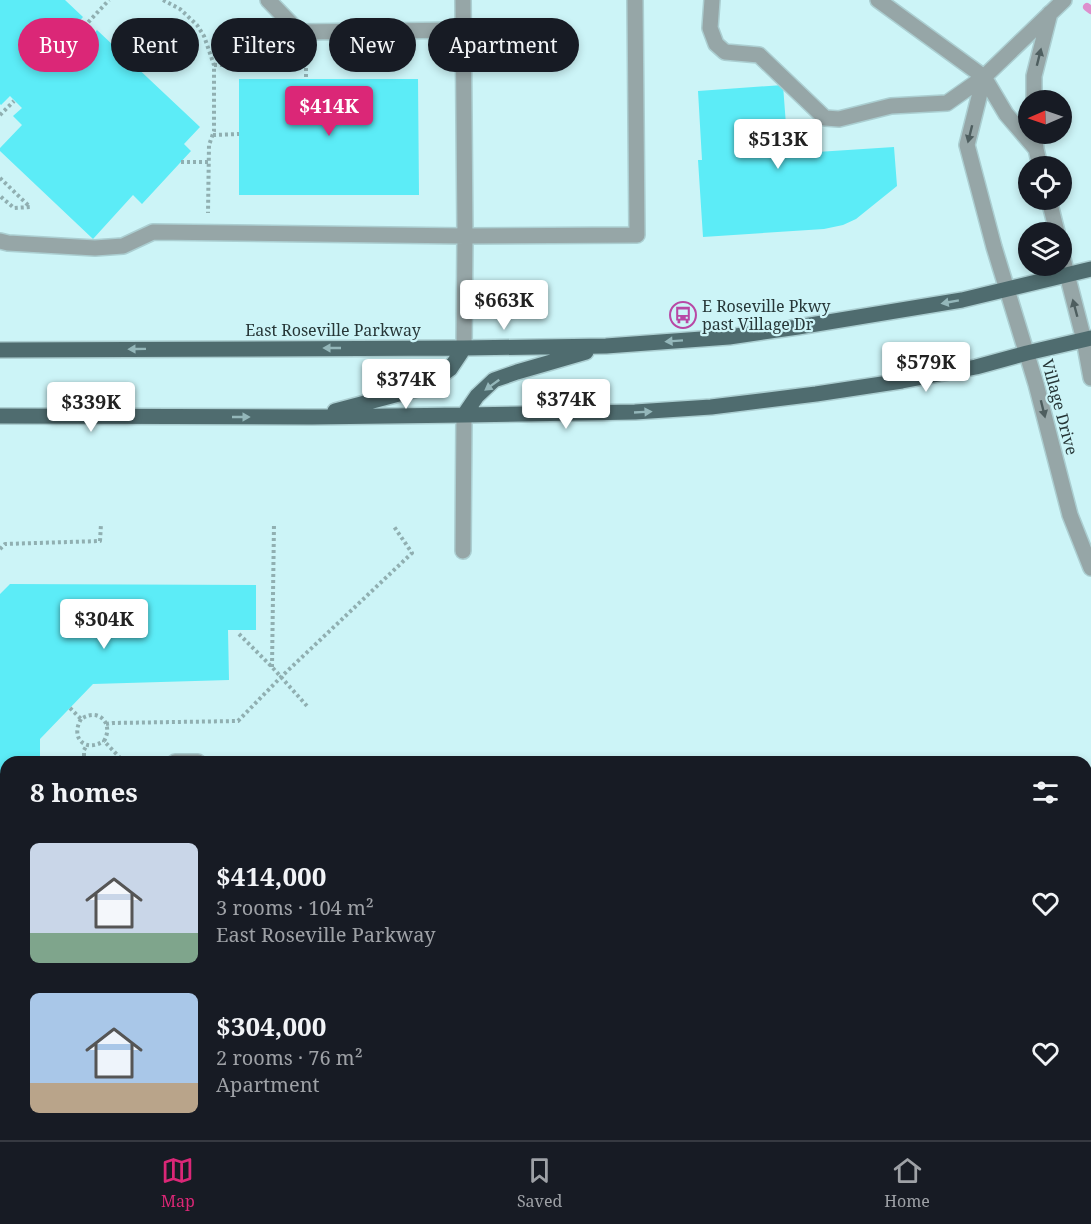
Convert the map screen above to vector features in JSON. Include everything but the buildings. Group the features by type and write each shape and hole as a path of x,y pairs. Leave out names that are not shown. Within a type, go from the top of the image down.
{"main road":[{"name":"East Roseville Parkway","path":"1072,274 1091,269"},
{"name":"East Roseville Parkway","path":"0,350 606,346 729,337 786,329 951,302 1062,276"},
{"path":"0,416 464,416 635,412 711,407 902,381 976,367 1087,339"},
{"path":"464,416 477,396 494,380 606,346"},
{"path":"312,417 425,387 450,369 464,348"}],"street":[{"path":"268,0 285,18"},
{"path":"463,0 463,18"},
{"path":"0,241 95,248 123,246 153,232 465,236 637,235 635,0"},
{"path":"712,0 710,28 716,44 725,52 759,55 825,118 839,119 891,106 947,103 984,77 1064,0"},
{"path":"878,0 984,77 1006,114 1018,125"},
{"path":"1034,90 1034,76 1050,13"},
{"path":"317,32 428,30"},
{"path":"463,72 464,348"},
{"name":"Village Drive","path":"984,77 967,145 994,247 1036,384 1070,515 1091,568"},
{"path":"1066,276 1087,339 1091,378"},
{"path":"463,550 464,416"}],"path":[{"path":"92,18 109,0"},
{"path":"163,0 180,9 197,25 204,36 211,56"},
{"path":"208,220 209,145 214,131 214,72"},
{"path":"306,72 306,79"},
{"path":"0,115 14,101"},
{"path":"213,135 239,134"},
{"path":"181,162 208,162"},
{"path":"0,178 30,207 14,208 0,196"},
{"path":"0,549 5,544 100,541 101,524"},
{"path":"272,667 274,525"},
{"path":"106,724 238,721 412,553 393,525"},
{"path":"239,634 307,706"},
{"path":"70,708 81,719"},
{"path":"86,716 98,716 106,724 107,736 104,741 93,746 82,742 76,731 81,719 86,716"},
{"path":"104,741 118,756"},
{"path":"84,756 87,745"}],"waterway":[{"path":"1087,7 1091,10"}],"place":[{"name":"E Roseville Pkwy past Village Dr","path":"683,315"}]}
